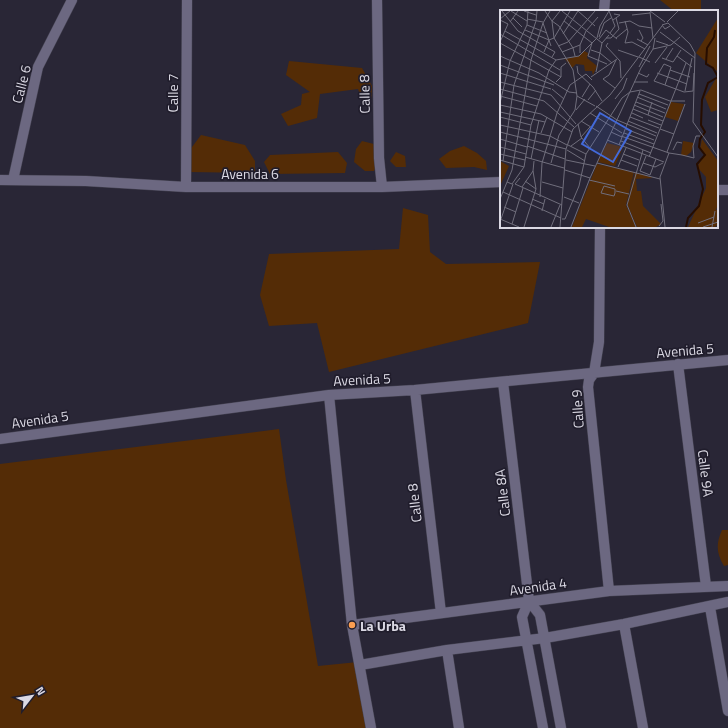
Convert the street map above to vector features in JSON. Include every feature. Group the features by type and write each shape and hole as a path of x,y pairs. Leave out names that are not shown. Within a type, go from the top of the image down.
{"street":[{"name":"Calle 6","path":"13,180 38,67 72,0"},
{"name":"Calle 7","path":"186,187 187,0"},
{"name":"Calle 8","path":"377,0 379,158 382,187"},
{"path":"604,10 605,0"},
{"name":"Avenida 6","path":"0,180 86,181 186,187 382,187 500,182"},
{"name":"Calle 9","path":"600,228 599,342 594,373 589,380 588,387 609,591"},
{"name":"Avenida 5","path":"0,439 329,395 415,390 728,360"},
{"name":"Calle 9A","path":"678,364 706,586"},
{"name":"Calle 8A","path":"503,382 529,601 540,615 561,728"},
{"name":"Calle 8","path":"415,390 441,613"},
{"path":"329,395 352,625 371,728"},
{"name":"Avenida 4","path":"352,625 609,591 728,586"},
{"name":"Calle 8A","path":"529,601 522,616 543,728"},
{"path":"360,665 447,650 545,638 624,624 728,602"},
{"path":"710,607 728,711"},
{"path":"624,624 643,728"},
{"path":"447,650 459,728"}],"shaded area":[{"path":"660,0 701,0 701,10 673,10"},
{"path":"289,61 362,68 372,86 371,101 362,100 358,89 320,94 317,118 288,126 281,114 301,105 302,94 310,92 286,75"},
{"path":"201,135 245,145 255,161 255,173 189,172 189,151"},
{"path":"362,141 374,144 379,158 374,171 365,171 354,162 356,149"},
{"path":"464,146 477,153 486,161 487,170 474,167 446,168 439,159 450,151"},
{"path":"338,152 347,163 345,173 270,174 264,162 270,155"},
{"path":"396,152 405,156 406,167 396,167 390,161"},
{"path":"403,208 428,215 430,252 446,264 540,262 528,323 329,372 317,323 269,326 260,295 269,254 399,249"},
{"path":"279,429 286,480 318,666 358,662 368,728 0,728 0,464"},
{"path":"722,530 728,530 728,565 724,566 718,552 718,544"}],"place":[{"name":"La Urba","path":"352,625"}]}
